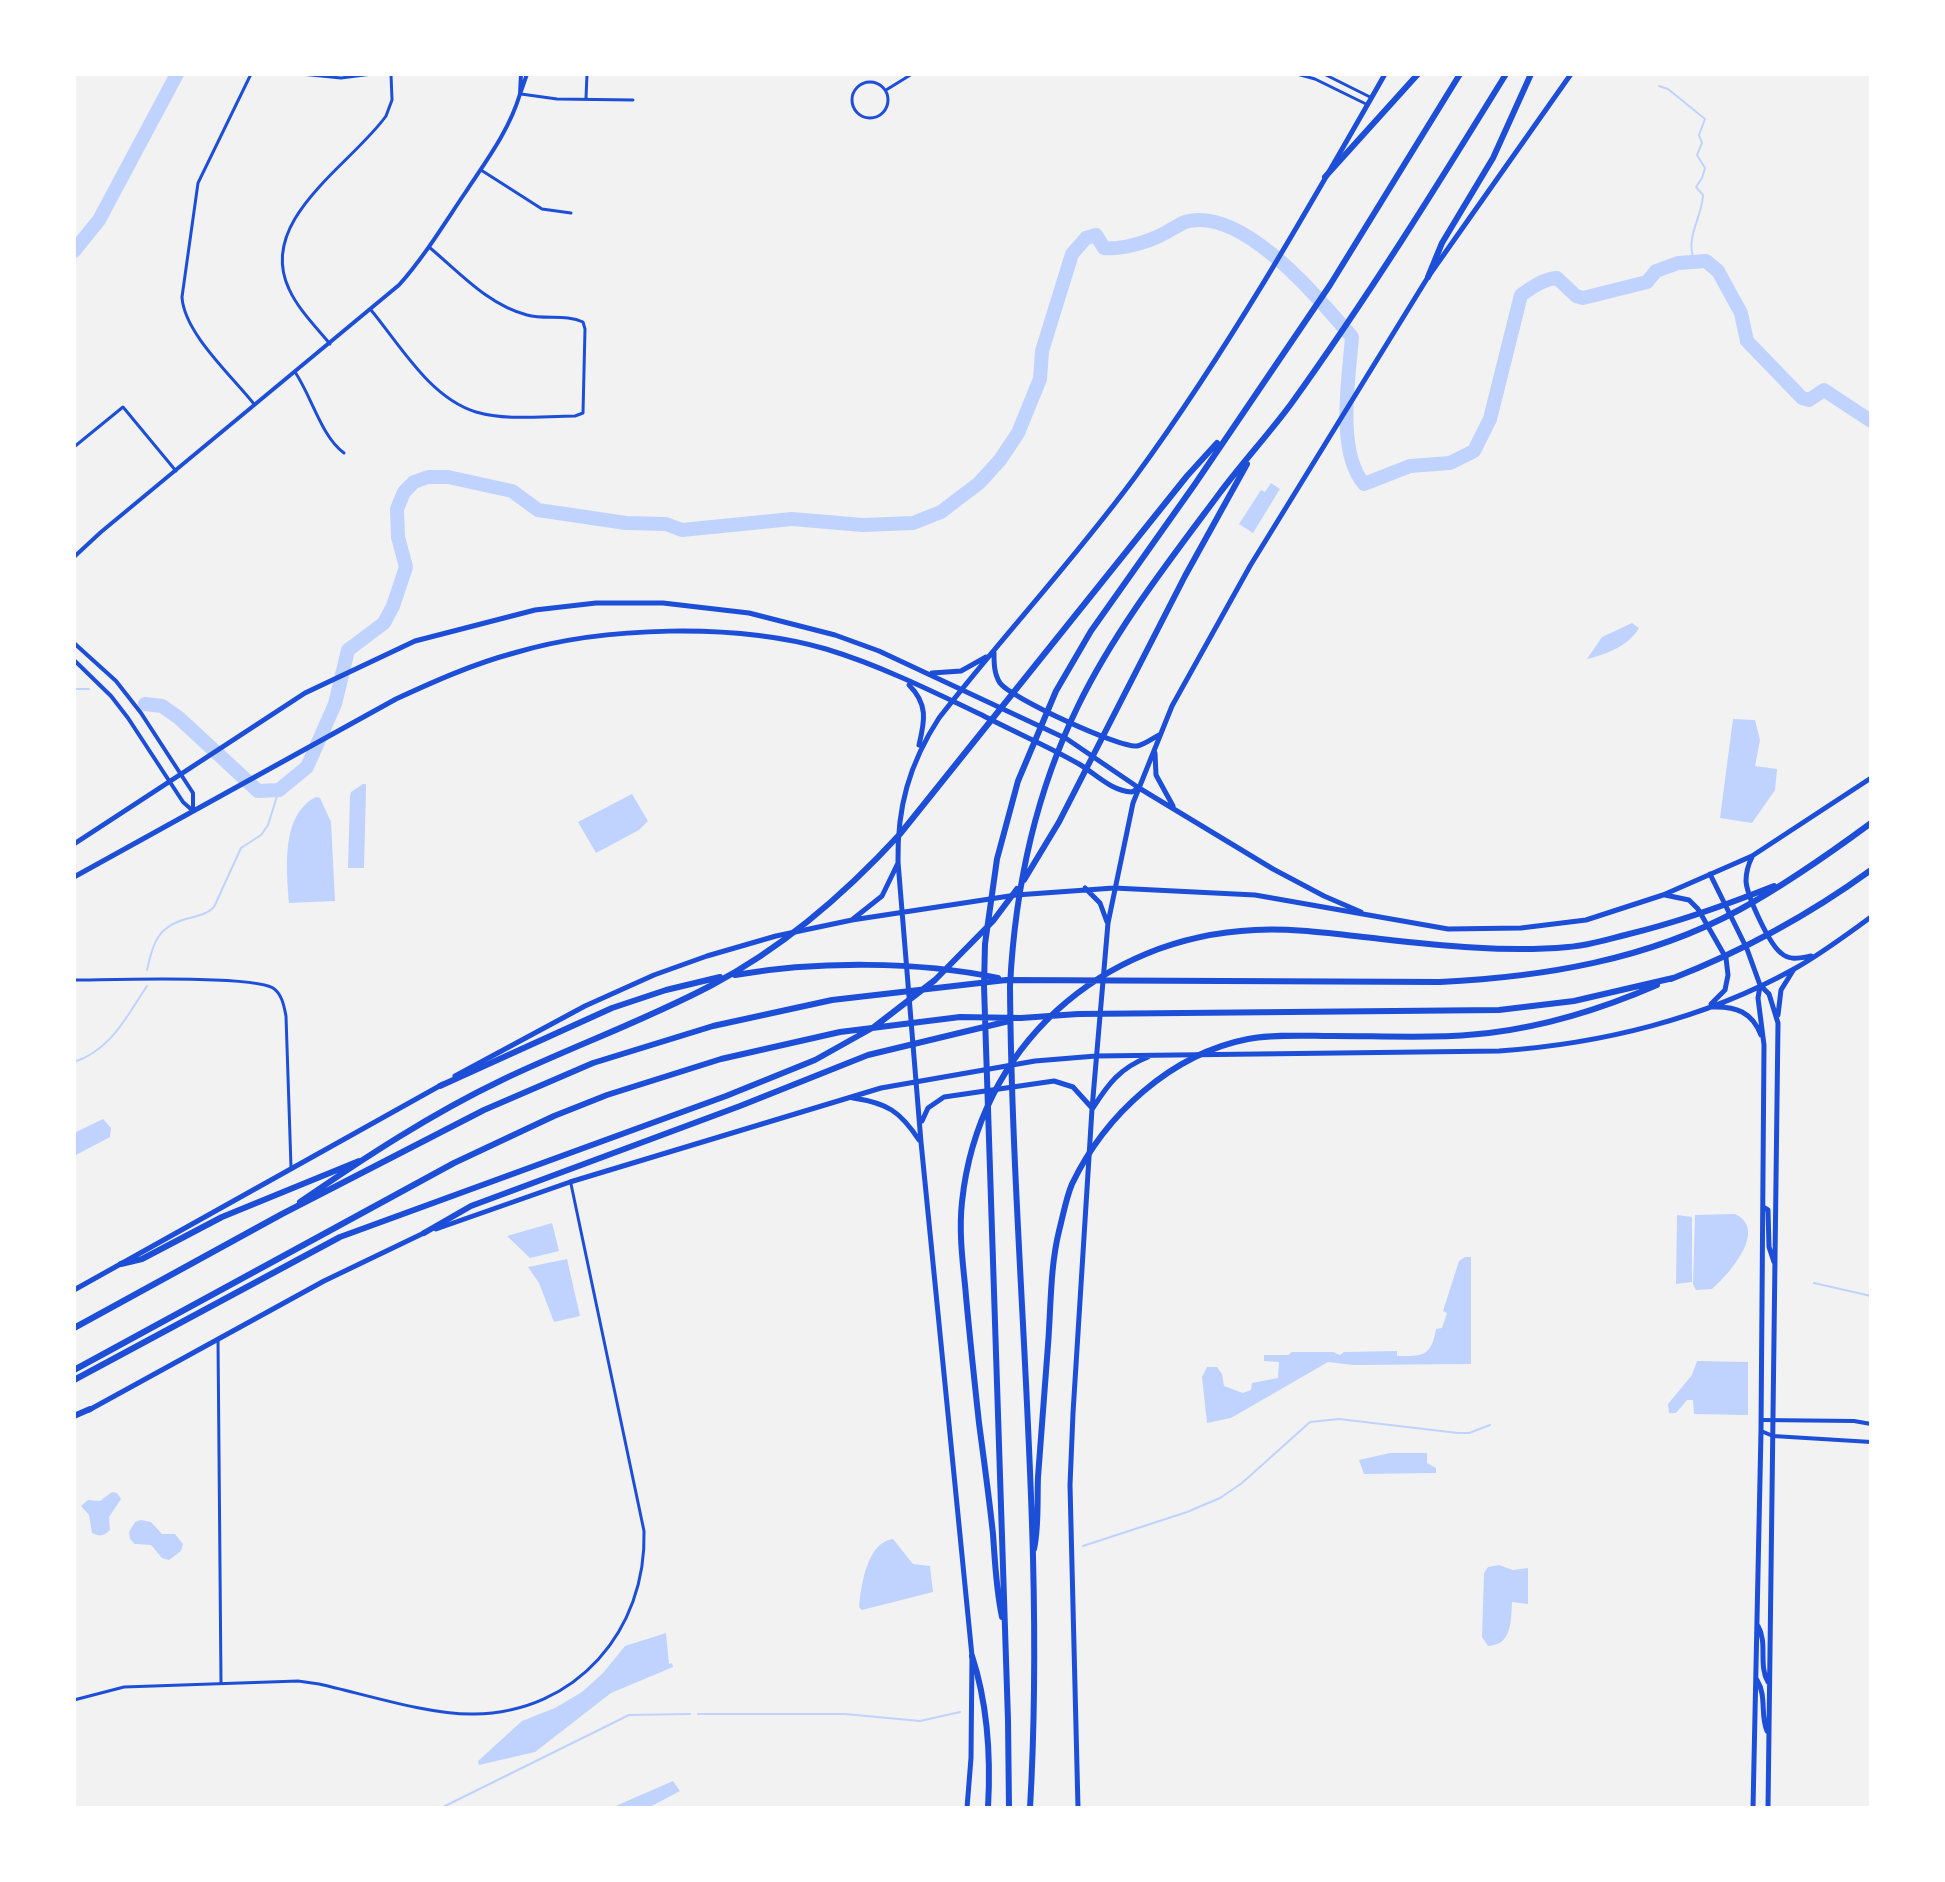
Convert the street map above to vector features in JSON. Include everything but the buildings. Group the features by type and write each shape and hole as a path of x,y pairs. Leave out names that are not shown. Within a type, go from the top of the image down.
{"highway":[{"path":"1325,177 1418,74"},
{"path":"1009,1808 984,986 985,944 997,859 1018,781 1056,691 1091,631 1195,484 1363,232 1460,74"},
{"path":"1030,1808 1035,1721 1032,1561 1010,986 1017,901 1033,826 1043,791 1079,703 1112,645 1221,492 1270,432 1395,254 1506,74"},
{"path":"1428,277 1442,243 1498,149 1531,74"},
{"path":"282,1214 373,1154 501,1080 713,985 759,957 811,919 848,888 920,811 1187,476 1230,429"},
{"path":"74,1380 340,1237 805,1065 845,1044 905,1005 993,921 1043,851 1185,576 1253,453"},
{"path":"74,1328 282,1214 484,1110 593,1063 713,1026 832,1000 1006,980 1440,982 1499,979 1601,962 1682,936 1735,912 1871,823"},
{"path":"1032,1561 1037,1533 1053,1262 1071,1187 1092,1150 1122,1112 1141,1094 1173,1070 1213,1050 1247,1040 1283,1036 1490,1033 1561,1019 1623,1000 1793,923 1871,870"},
{"path":"1006,1636 996,1585 983,1470 967,1313 961,1204 975,1134 999,1080 1027,1039 1071,997 1120,965 1153,949 1188,938 1260,929 1494,947 1570,947 1684,921 1788,880"},
{"path":"440,1086 612,1008 666,990 721,977 781,968 858,965 972,973 1006,980"},
{"path":"74,1370 498,1141 607,1095 721,1059 840,1032 960,1017 1499,1010 1574,1001 1673,978"},
{"path":"424,1233 471,1206 868,1055 1021,1018"},
{"path":"121,1264 142,1259 231,1212 373,1154"},
{"path":"320,1238 340,1237"},
{"path":"74,1417 90,1409"},
{"path":"972,1656 987,1721 988,1808"}],"main road":[{"path":"967,1808 972,1656 921,1142 898,862 899,816 905,786 918,753 952,701 1135,476 1222,349 1385,74"},
{"path":"1078,1808 1071,1451 1092,1109 1108,923 1133,803 1159,735 1207,638 1303,477 1428,277 1571,74"},
{"path":"74,844 283,706 333,678 415,641 535,610 596,603 663,603 725,609 794,623 879,651 1067,739 1139,788 1273,869 1369,915"},
{"path":"74,877 396,699 473,666 547,645 612,635 718,633 794,641 857,659 1060,754 1111,785 1132,792 1139,788"},
{"path":"926,673 961,671 993,652"},
{"path":"993,652 998,680 1021,699 1115,742 1136,746 1159,735"},
{"path":"905,681 925,709 918,753"},
{"path":"1154,748 1156,775 1175,808"},
{"path":"74,1290 577,1010 665,971 776,936 852,920 1005,896 1085,888 1255,895 1448,929 1521,928 1586,920 1663,895 1752,856 1871,778"},
{"path":"1127,780 1133,803"},
{"path":"1752,856 1747,868 1747,893 1774,945 1783,955 1796,959 1817,954"},
{"path":"852,920 882,896 898,862"},
{"path":"1710,874 1747,949 1760,985 1769,994 1778,1023"},
{"path":"1085,888 1100,903 1108,923"},
{"path":"1663,895 1689,900 1698,909 1726,958 1728,975 1725,990 1707,1007"},
{"path":"90,1409 336,1275 424,1233 570,1182 917,1080 1035,1061 1096,1056 1487,1052 1552,1047 1625,1033 1707,1007 1795,968 1871,917"},
{"path":"1768,1808 1778,1023 1781,990 1795,968"},
{"path":"1753,1808 1763,1207 1764,1045 1758,998 1760,985"},
{"path":"1707,1007 1728,1006 1749,1015 1764,1045"},
{"path":"1092,1109 1118,1073 1133,1063 1156,1055"},
{"path":"920,1124 928,1108 944,1097 1054,1081 1073,1087 1092,1109"},
{"path":"852,1098 872,1101 895,1111 908,1122 921,1142"},
{"path":"1763,1207 1768,1210 1769,1247 1775,1263"},
{"path":"1757,1626 1762,1634 1763,1673 1769,1683"},
{"path":"1756,1679 1762,1688 1763,1722 1769,1734"}],"street":[{"path":"251,74 198,183 182,297 184,313 193,329 255,405"},
{"path":"301,74 341,78 372,74"},
{"path":"330,344 286,284 283,266 285,239 299,210 386,116 392,100 391,74"},
{"path":"74,557 399,285 429,247 507,128 524,74"},
{"path":"586,100 587,74"},
{"path":"886,90 912,74"},
{"path":"1297,74 1315,79 1367,105"},
{"path":"1315,79 1318,74"},
{"path":"1324,74 1372,98"},
{"path":"872,81 886,90 888,101 880,115 862,115 853,106 853,94 861,84 872,81"},
{"path":"520,94 586,100 633,100"},
{"path":"481,170 542,209 571,213"},
{"path":"371,310 432,384 467,409 500,416 575,416 583,413 583,322 536,317 507,308 429,247"},
{"path":"295,372 329,438 344,453"},
{"path":"74,447 123,407 176,471"},
{"path":"74,643 116,681 141,713 193,793 193,811"},
{"path":"74,660 111,696 183,802 193,811"},
{"path":"74,980 236,982 260,984 277,991 286,1016 291,1167"},
{"path":"74,1700 124,1687 298,1681 449,1713 487,1714 526,1706 559,1691 589,1669 614,1640 637,1593 644,1557 644,1531 570,1182"},
{"path":"218,1339 221,1683"},
{"path":"1760,1421 1854,1421 1871,1424"},
{"path":"1761,1431 1773,1436 1871,1442"}],"water":[{"path":"1271,483 1280,489 1253,533 1239,524 1261,490 1265,492"},
{"path":"1632,623 1639,628 1630,639 1609,652 1587,659 1602,637"},
{"path":"1733,719 1755,720 1760,740 1755,766 1777,769 1775,790 1752,823 1720,818"},
{"path":"366,784 364,868 348,868 350,797 351,792"},
{"path":"632,794 648,821 639,830 596,853 578,822"},
{"path":"316,797 320,798 331,822 335,901 289,903 287,860 291,830 304,805"},
{"path":"103,1119 111,1128 110,1137 74,1156 74,1133"},
{"path":"1735,1214 1744,1221 1748,1230 1742,1252 1712,1289 1696,1290 1693,1284 1695,1215"},
{"path":"1677,1215 1692,1217 1692,1282 1676,1284"},
{"path":"552,1223 559,1251 530,1258 507,1236"},
{"path":"1471,1257 1471,1364 1353,1365 1328,1362 1231,1418 1207,1423 1202,1377 1207,1367 1217,1367 1224,1386 1243,1393 1251,1390 1252,1383 1278,1378 1279,1362 1264,1361 1264,1355 1397,1351 1397,1356 1406,1356 1424,1353 1431,1345 1436,1329 1442,1328 1447,1313 1443,1311 1459,1261"},
{"path":"567,1259 580,1316 554,1322 539,1283 528,1267"},
{"path":"1697,1361 1748,1362 1748,1415 1694,1414 1693,1400 1687,1400 1676,1413 1669,1413 1668,1404 1692,1375"},
{"path":"1390,1453 1427,1453 1427,1463 1436,1468 1436,1473 1364,1474 1359,1460"},
{"path":"112,1492 121,1499 109,1517 110,1530 102,1535 92,1533 89,1515 81,1506 88,1500 100,1501"},
{"path":"135,1522 151,1522 162,1534 175,1534 183,1544 181,1551 169,1560 162,1558 151,1545 135,1544 129,1532"},
{"path":"893,1539 913,1564 930,1566 933,1592 862,1610 859,1607 862,1588 871,1556 884,1542"},
{"path":"1499,1565 1513,1570 1528,1568 1528,1604 1512,1602 1506,1637 1496,1645 1488,1646 1482,1637 1484,1573 1488,1567"},
{"path":"666,1633 669,1664 672,1663 673,1667 611,1693 535,1752 479,1765 478,1761 522,1721 555,1708 582,1692 625,1646"},
{"path":"673,1781 680,1791 648,1808 611,1808"}],"waterway":[{"path":"74,251 99,220 177,74"},
{"path":"1659,86 1668,89 1705,119 1697,155 1705,168 1696,187 1703,195 1691,243 1694,260"},
{"path":"145,704 162,706 179,718 258,791 279,790 307,767 335,704 348,650 384,623 393,606 406,567 398,537 397,509 404,492 414,482 428,477 448,477 512,491 538,510 626,523 666,524 682,530 792,519 863,525 913,523 941,512 979,483 1000,460 1018,433 1040,379 1042,351 1072,254 1086,238 1096,235 1104,248 1118,248 1150,240 1185,222 1207,220 1230,227 1277,258 1352,337 1347,434 1355,470 1364,484 1410,466 1450,463 1474,451 1490,419 1521,295 1557,278 1576,296 1583,298 1647,282 1656,271 1678,263 1706,261 1718,271 1741,313 1747,341 1802,398 1809,400 1824,390 1871,421"},
{"path":"74,689 89,689"},
{"path":"147,970 155,943 164,930 214,907 241,848 261,835 268,825 279,790"},
{"path":"74,1062 87,1057 108,1041 147,986"},
{"path":"1814,1283 1871,1296"},
{"path":"1083,1546 1220,1498 1242,1483 1310,1422 1339,1419 1458,1433 1469,1433 1490,1425"},
{"path":"698,1714 845,1714 920,1721 960,1712"},
{"path":"441,1808 629,1715 690,1714"}]}
